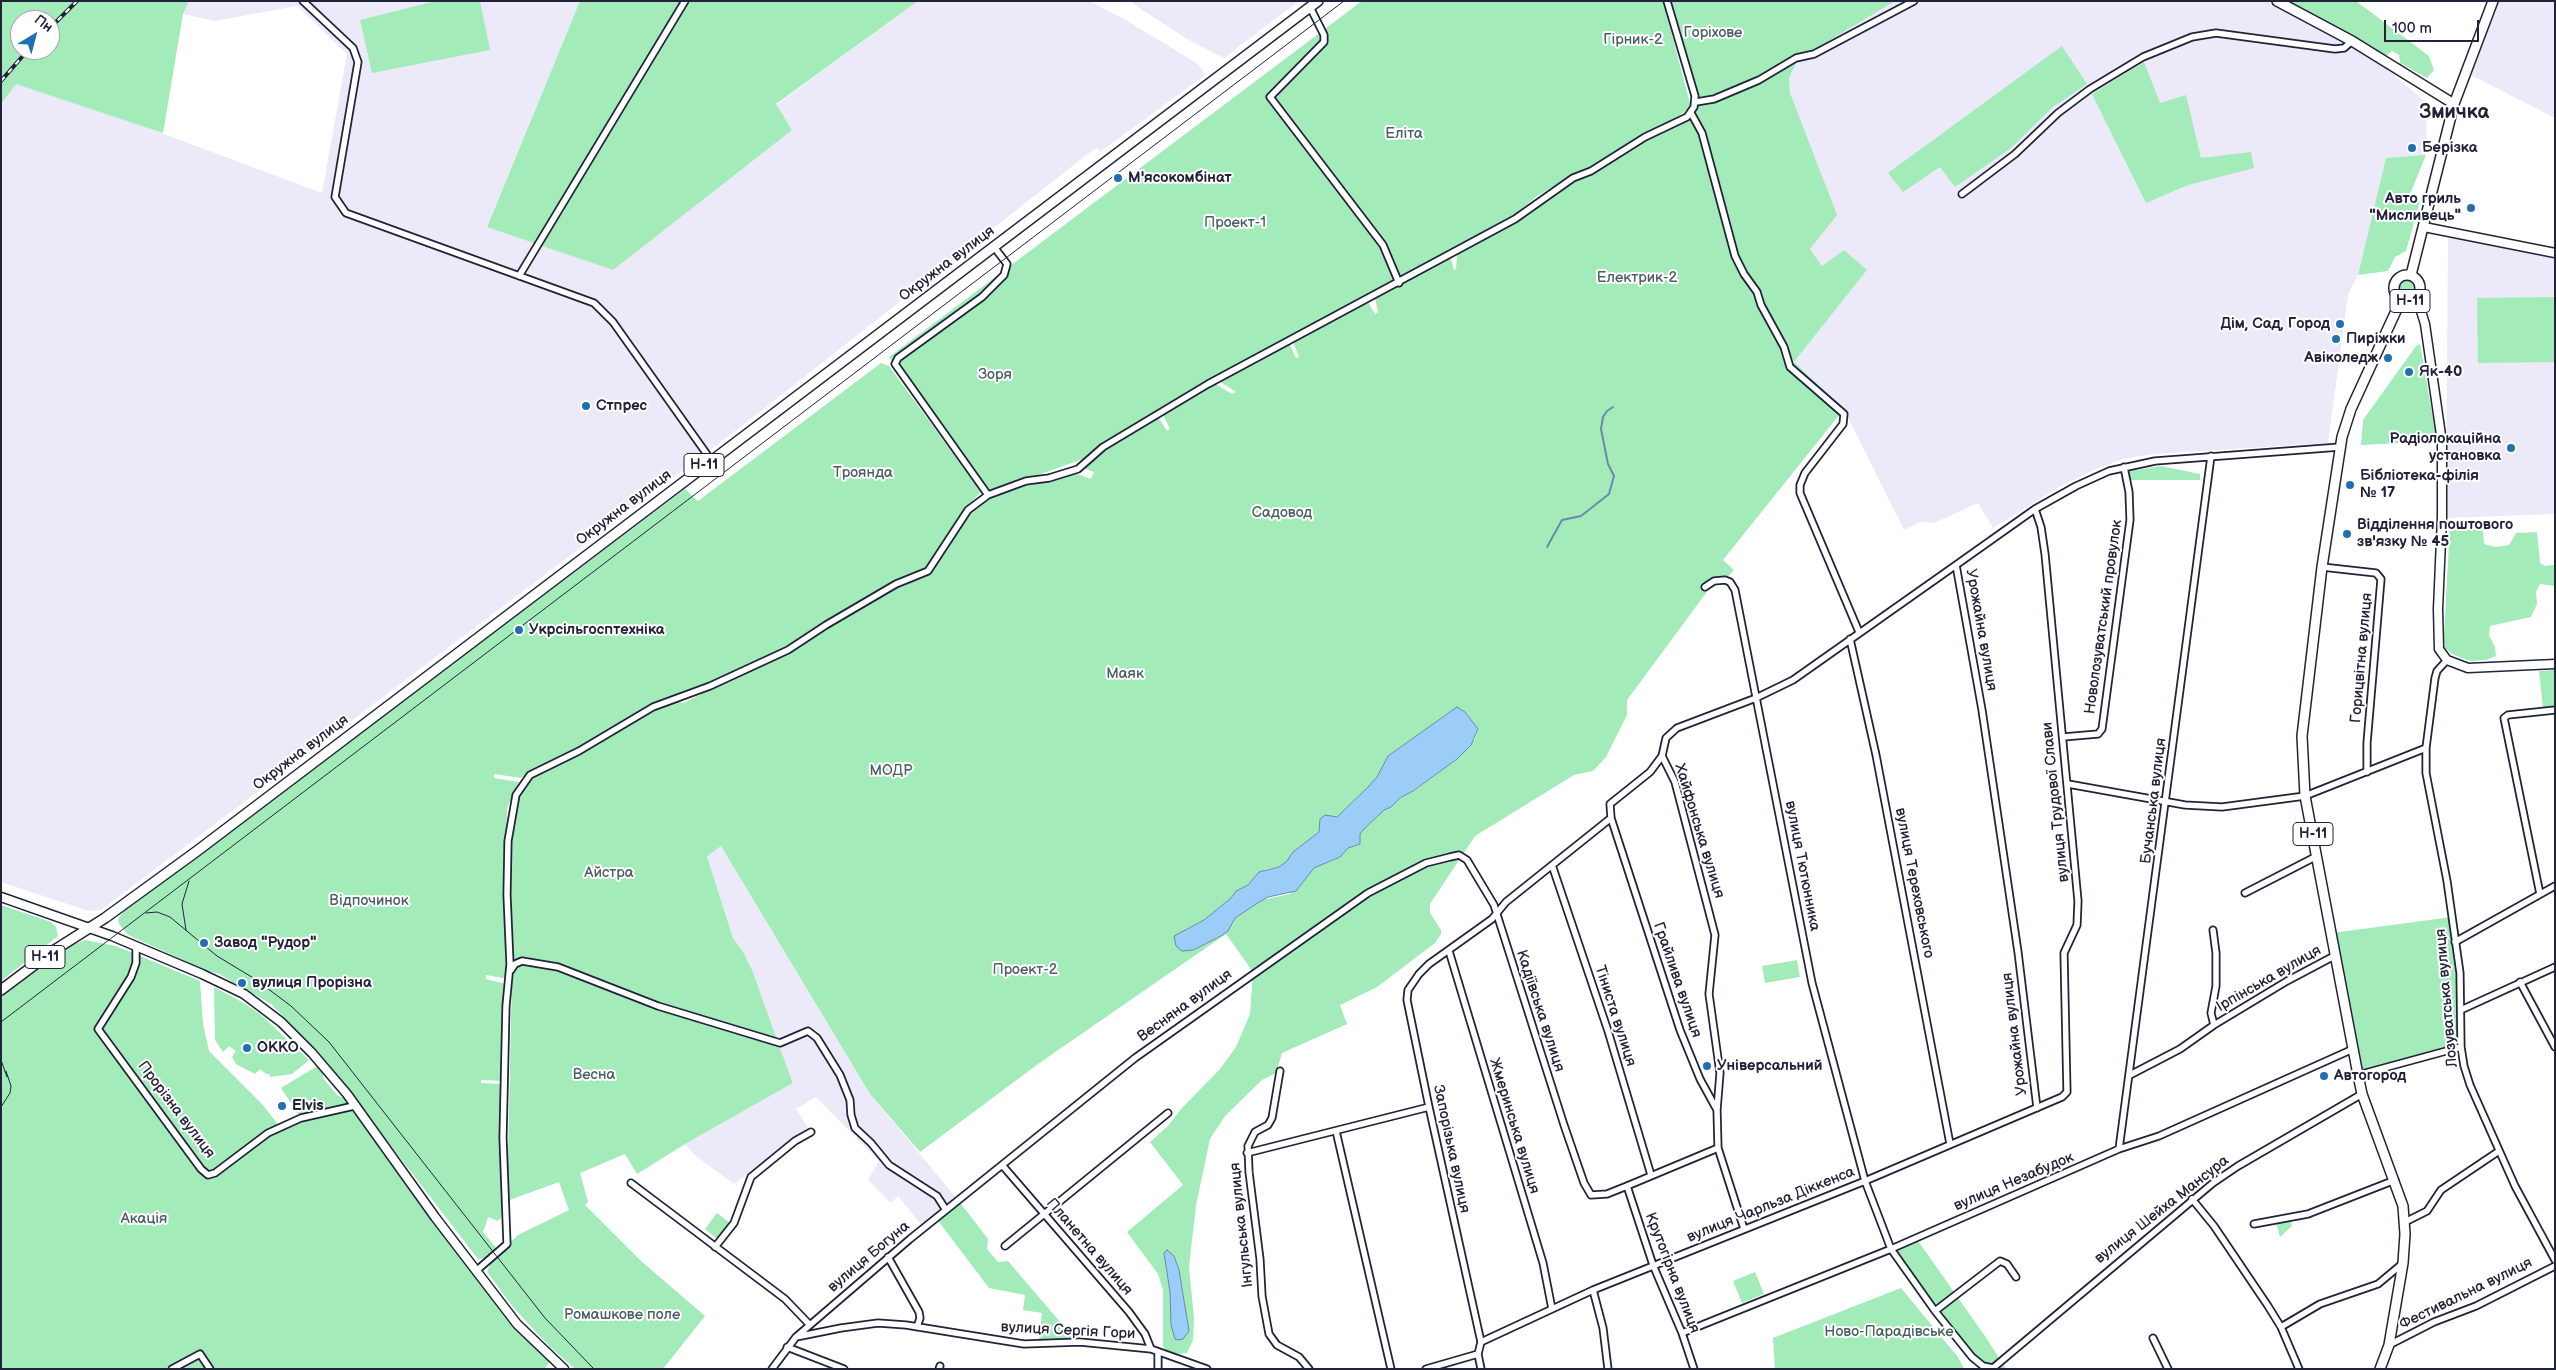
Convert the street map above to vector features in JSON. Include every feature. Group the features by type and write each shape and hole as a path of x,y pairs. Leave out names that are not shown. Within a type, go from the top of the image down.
{"main road":[{"path":"2277,1 2352,42 2454,104 2493,1"},
{"name":"Окружна вулиця","path":"90,928 189,856 1314,4"},
{"name":"Н-11","path":"2411,274 2454,104"},
{"path":"2424,227 2555,253"},
{"name":"Н-11","path":"2411,274 2418,279 2421,285 2417,298 2409,301 2401,300 2394,289 2394,283 2398,277 2411,274"},
{"path":"2417,298 2425,324 2442,442 2439,649 2447,660 2468,668 2555,664"},
{"name":"Н-11","path":"2380,1369 2389,1345 2403,1263 2403,1206 2362,1094 2306,796 2302,736 2322,568 2340,447 2351,409 2401,300"},
{"path":"1,897 90,928 219,982 255,1002 281,1022 307,1047 354,1106 517,1324 564,1369"},
{"name":"Н-11","path":"1,990 54,951 90,928"}],"street":[{"path":"303,1 354,48 358,62 335,197 346,213 588,301 603,311 614,322 711,460"},
{"path":"518,276 685,1"},
{"path":"476,1271 507,1244 503,1138 506,1006 509,974 508,841 513,804 519,788 530,774 580,751 653,707 710,686 788,650 826,625 896,584 928,571 968,510 988,495 1026,481 1049,478 1078,470 1103,447 1208,384 1400,283 1515,219 1573,178 1591,170 1645,137 1692,113 1696,102 1667,1"},
{"path":"1696,102 1714,99 1759,80 1796,58 1814,54 1914,1"},
{"path":"1314,4 1324,35 1324,42 1270,97 1383,245 1400,283"},
{"path":"1962,194 2015,154 2058,113 2090,88 2144,57 2192,37 2216,33 2335,49 2344,48 2352,42"},
{"path":"1692,113 1702,133 1735,256 1744,274 1757,292 1761,306 1784,347 1790,368 1844,414 1843,424 1805,473 1800,486 1802,502 1859,632"},
{"path":"988,495 895,364 898,358 982,297 1004,275 1007,270 1007,264 994,247"},
{"name":"Урожайна вулиця","path":"2037,1108 2015,933 1982,710 1956,565 2035,510 2093,477 2124,467 2155,461 2340,447"},
{"name":"Бучанська вулиця","path":"2118,1149 2130,1075 2211,456"},
{"name":"Новолозуватський провулок","path":"2063,737 2098,734 2102,729 2130,520 2129,492 2124,467"},
{"name":"вулиця Трудової Слави","path":"2035,510 2042,526 2079,912 2075,930 2067,942 2064,953 2069,1090"},
{"path":"1850,639 1956,565"},
{"name":"Горицвітна вулиця","path":"2322,568 2376,573 2381,579 2367,743 2367,772"},
{"name":"вулиця Тютюнника","path":"1705,586 1714,581 1725,580 1730,582 1736,590 1812,983 1865,1181 1891,1249 1935,1311 1972,1357 1983,1366 1993,1368"},
{"name":"Хайфонська вулиця","path":"1718,1110 1720,1073 1709,994 1714,950 1714,925 1688,840 1675,782 1662,756 1666,738 1677,728 1756,698 1806,672 1850,639"},
{"name":"вулиця Тереховського","path":"1850,639 1876,755 1950,1144"},
{"name":"Лозуватська вулиця","path":"2447,660 2436,671 2434,678 2426,748 2427,778 2447,881 2456,942 2462,1009 2461,1047 2470,1085 2499,1151 2527,1212 2555,1260"},
{"path":"2540,894 2504,718 2508,715 2555,710"},
{"path":"2068,784 2166,802 2222,807 2306,796 2426,748"},
{"path":"1449,951 1610,818 1610,804 1650,772 1662,756"},
{"name":"Грайлива вулиця","path":"1610,818 1680,1030 1700,1079 1718,1110"},
{"name":"Кадіївська вулиця","path":"1459,855 1467,860 1494,904 1584,1183 1591,1195 1595,1196 1627,1186"},
{"name":"Весняна вулиця","path":"946,1210 1122,1068 1368,893 1426,863 1459,855"},
{"path":"2245,893 2318,856"},
{"name":"Тіниста вулиця","path":"1552,865 1608,1031 1651,1175"},
{"path":"2456,942 2555,886"},
{"name":"Ірпінська вулиця","path":"2213,930 2216,953 2216,986 2211,1013 2214,1025"},
{"name":"Прорізна вулиця","path":"136,946 136,963 131,977 98,1029 201,1169 208,1175 215,1173 268,1133 301,1118 354,1106"},
{"name":"Запорізька вулиця","path":"1449,951 1418,974 1408,990 1407,1000 1481,1342 1478,1354 1481,1369"},
{"name":"Жмеринська вулиця","path":"1449,951 1543,1263 1552,1309"},
{"name":"Ірпінська вулиця","path":"2130,1075 2180,1049 2214,1025 2336,955"},
{"path":"509,974 512,966 519,962 558,967 658,1006 780,1043 808,1031 817,1038 840,1075 850,1100 851,1115 855,1128 871,1143 889,1165 937,1196 946,1210"},
{"path":"2462,1009 2555,967"},
{"path":"2520,982 2555,1048"},
{"path":"2358,1075 2461,1047"},
{"name":"вулиця Незабудок","path":"1682,1333 1891,1249 2118,1149 2159,1136 2353,1049"},
{"name":"Інгульська вулиця","path":"1280,1071 1272,1118 1268,1125 1255,1132 1247,1153 1262,1296 1269,1334 1276,1345 1299,1357 1308,1369"},
{"name":"вулиця Чарльза Діккенса","path":"1481,1342 1593,1290 1865,1181 2037,1108 2062,1097 2069,1090"},
{"name":"вулиця Шейха Мансура","path":"1993,1368 2192,1200 2238,1166 2362,1094"},
{"path":"1247,1153 1429,1107"},
{"path":"1718,1110 1718,1148 1744,1229"},
{"path":"1005,1246 1168,1113"},
{"path":"1336,1131 1391,1369"},
{"path":"715,1248 734,1222 751,1177 795,1141 811,1132"},
{"path":"1627,1186 1718,1148"},
{"path":"2404,1222 2427,1211 2441,1190 2499,1151"},
{"name":"Планетна вулиця","path":"1002,1165 1129,1312 1145,1334 1151,1349"},
{"path":"2254,1224 2308,1214 2395,1180"},
{"path":"631,1183 785,1299 809,1324"},
{"name":"Крутогірна вулиця","path":"1627,1186 1653,1265 1682,1333 1694,1369"},
{"path":"2192,1200 2229,1247 2281,1327 2299,1369"},
{"name":"вулиця Богуна","path":"796,1337 809,1324 946,1210"},
{"path":"888,1258 919,1312 920,1318 917,1327"},
{"path":"1935,1311 2000,1261 2005,1262 2016,1277"},
{"path":"2281,1327 2320,1304 2378,1284 2403,1263"},
{"name":"Фестивальна вулиця","path":"2389,1345 2434,1322 2476,1306 2555,1266"},
{"path":"1593,1290 1603,1328 1608,1369"},
{"name":"вулиця Сергія Гори","path":"796,1337 841,1328 878,1324 917,1327 1024,1344 1080,1342 1151,1349 1158,1352"},
{"path":"772,1369 796,1337"},
{"path":"2153,1338 2168,1369"},
{"path":"787,1347 844,1369"},
{"path":"1158,1369 1158,1352 1207,1369"},
{"path":"172,1369 200,1354 210,1369"},
{"path":"1426,1369 1478,1354"}],"shaded area":[{"path":"189,1 580,1 487,226 792,130 776,105 918,1 1089,1 1124,19 1198,64 1205,75 1100,152 1097,148 1089,153 743,425 101,910 89,911 1,882 1,104 15,83 140,125 322,193 347,54 297,6 215,21 183,14"},
{"path":"1134,1 1299,1 1224,58 1187,39 1132,3"},
{"path":"1895,1 2266,1 2372,57 2427,103 2426,155 2386,159 2358,275 2348,295 2328,443 2154,454 2123,459 2093,470 2058,488 1993,528 1978,503 1934,523 1920,522 1904,530 1844,409 1794,362 1867,270 1822,266 1810,249 1789,78 1798,59"},
{"path":"2499,1 2555,1 2555,118 2471,75"},
{"path":"2448,236 2555,257 2555,514 2446,518"},
{"path":"721,846 870,1094 958,1200 924,1228 898,1196 891,1203 868,1180 879,1161 816,1097 796,1109 808,1128 734,1184 696,1156 685,1144 793,1083 743,952 733,938 707,855"}],"green space":[{"path":"1,1 189,1 183,14 163,133 16,84 1,104"},
{"path":"436,1 480,1 490,50 372,73 360,20"},
{"path":"580,1 918,1 776,104 792,130 613,270 487,227"},
{"path":"1362,1 1663,1 1691,107 1672,121 1643,134 1589,169 1569,177 1537,196 1513,216 1212,379 1101,445 1083,459 993,491 987,488 889,357"},
{"name":"Горіхове","path":"1670,1 1895,1 1807,54 1714,96 1698,96"},
{"path":"2288,1 2356,1 2429,56 2434,70 2427,78 2400,63 2399,55 2392,51 2386,56"},
{"path":"2062,46 2087,84 2053,107 2011,148 1955,187 1940,167 1903,192 1888,173"},
{"path":"1798,59 1789,78 1790,93 1837,215 1810,249 1822,266 1844,250 1867,270 1794,362 1763,305 1760,290 1746,273 1738,256 1705,133 1694,113 1699,104 1714,101 1765,80"},
{"path":"2144,62 2160,103 2186,95 2201,158 2251,152 2254,168 2188,185 2146,203 2092,94"},
{"path":"1691,118 1700,133 1733,258 1754,293 1759,310 1782,351 1788,368 1794,362 1844,409 1723,560 1734,570 1726,579 1709,589 1627,700 1627,715 1606,757 1593,771 1574,775 1475,836 1430,904 1430,913 1441,930 1441,934 1435,943 1377,987 1340,1005 1347,1024 1282,1053 1276,1073 1262,1080 1225,1116 1210,1139 1196,1205 1189,1267 1194,1318 1193,1340 1187,1353 1178,1354 1166,1351 1163,1346 1163,1290 1158,1274 1127,1232 1183,1185 1150,1142 1168,1126 1181,1109 1220,1069 1236,1047 1250,1014 1253,972 1226,934 1038,1064 920,1152 870,1094 721,846 707,856 733,938 752,970 777,1040 630,993 559,964 520,958 512,961 509,844 514,806 526,780 654,709 675,701 683,703 790,652 828,626 897,586 930,573 970,511 991,496 1031,483 1075,473 1091,479 1094,472 1083,468 1105,448 1158,417 1167,431 1170,429 1162,413 1214,383 1232,394 1236,392 1219,381 1289,343 1296,358 1299,357 1293,342 1368,302 1375,314 1378,312 1375,298 1447,258 1451,259 1454,270 1456,269 1457,254 1523,216 1556,192 1592,173 1645,140","holes":["1458,707 1465,712 1478,729 1475,739 1457,759 1413,791 1400,798 1391,807 1384,810 1360,834 1360,844 1348,848 1334,860 1314,868 1290,894 1261,900 1235,918 1228,931 1193,950 1186,929 1204,920 1231,898 1236,891 1248,885 1266,869 1279,867 1287,861 1293,852 1319,832 1320,820 1337,817 1368,787 1377,777 1388,756"]},
{"path":"2426,155 2408,199 2420,201 2406,251 2395,257 2388,271 2358,275 2386,158"},
{"path":"2407,279 2413,282 2416,288 2413,294 2407,297 2401,294 2398,288 2401,282"},
{"path":"2555,297 2555,362 2478,363 2477,298"},
{"path":"2420,344 2437,441 2361,445 2363,420 2416,346"},
{"path":"881,363 889,366 981,492 965,508 927,567 825,622 786,647 685,694 652,704 579,749 541,766 521,778 494,774 494,778 519,782 507,808 506,976 503,978 486,975 486,979 506,984 503,1081 481,1080 481,1083 500,1084 502,1086 501,1218 498,1221 488,1217 483,1232 497,1249 486,1258 478,1259 318,1051 271,1004 219,974 205,970 128,935 119,924 118,919 123,912 685,489 698,501"},
{"path":"2161,466 2200,474 2200,480 2130,480 2130,471"},
{"path":"2450,523 2476,523 2483,532 2484,544 2495,547 2509,545 2516,533 2537,532 2540,563 2545,566 2555,565 2555,586 2540,584 2536,592 2537,604 2531,617 2490,626 2489,635 2495,647 2496,656 2486,660 2471,661 2452,654 2445,648"},
{"path":"2555,670 2555,707 2543,708 2539,671"},
{"path":"1,905 51,922 56,927 58,936 1,981"},
{"path":"2452,917 2461,1047 2358,1075 2332,933"},
{"name":"Акація","path":"85,940 116,946 200,981 203,1024 209,1051 262,1104 280,1127 301,1118 281,1088 319,1065 323,1071 323,1078 338,1096 350,1099 517,1324 552,1359 544,1369 1,1369 1,995 65,948"},
{"path":"1797,960 1800,977 1765,983 1762,966"},
{"name":"Весна","path":"522,963 558,970 627,997 779,1046 793,1083 685,1144 637,1174 625,1154 580,1173 588,1202 585,1205 641,1261 705,1316 663,1369 575,1369 550,1347 513,1307 487,1272 491,1262 518,1235 569,1210 559,1182 507,1201 512,973 517,965"},
{"path":"214,987 260,1014 309,1060 292,1074 270,1077 270,1074 266,1074 260,1069 255,1074 236,1064 232,1057 236,1051 229,1046 223,1052 215,1040"},
{"path":"958,1200 988,1239 987,1249 998,1262 1008,1261 1073,1337 1068,1340 1039,1340 1042,1313 1023,1310 1025,1295 989,1288 936,1218"},
{"path":"717,1213 730,1223 717,1239 705,1229"},
{"path":"2290,1220 2292,1226 2280,1237 2276,1222"},
{"path":"1916,1238 2006,1369 1980,1369 1982,1366 1972,1357 1891,1249"},
{"path":"1755,1272 1764,1294 1742,1303 1733,1281"},
{"name":"Ново-Парадівське","path":"1901,1288 1958,1357 1964,1369 1775,1369 1773,1338"}],"water":[{"path":"1457,707 1465,712 1478,729 1471,745 1457,759 1413,791 1400,798 1391,807 1384,810 1360,834 1360,844 1348,848 1340,857 1314,868 1296,891 1268,897 1256,904 1235,918 1228,931 1221,936 1193,950 1182,951 1176,946 1174,936 1204,920 1231,898 1236,891 1248,885 1259,872 1279,867 1287,861 1293,852 1319,832 1320,819 1325,815 1337,817 1368,787 1377,777 1388,756"},
{"path":"1167,1250 1174,1256 1179,1270 1189,1331 1183,1339 1178,1340 1175,1339 1171,1325 1170,1292 1164,1253"}],"waterway":[{"path":"1547,547 1562,520 1581,516 1609,494 1614,476 1608,464 1601,429 1603,417 1613,407"}],"tram line":[{"path":"1,1022 1344,1"},
{"path":"186,930 182,904 189,881"},
{"path":"146,913 157,912 170,917 217,956 255,979 291,1006 329,1042 545,1318 594,1369"},
{"path":"1,1060 7,1077"},
{"path":"1,1107 10,1093 11,1086 6,1071"}],"railway":[{"path":"60,18 77,1"},
{"path":"1,81 19,60"}],"place":[{"name":"Берізка","path":"2412,148"},
{"name":"М'ясокомбінат","path":"1118,178"},
{"name":"Авто гриль \"Мисливець\"","path":"2471,208"},
{"name":"Дім, Сад, Город","path":"2340,324"},
{"name":"Пиріжки","path":"2336,339"},
{"name":"Авіколедж","path":"2388,358"},
{"name":"Як-40","path":"2409,372"},
{"name":"Стпрес","path":"586,406"},
{"name":"Радіолокаційна установка","path":"2511,448"},
{"name":"Бібліотека-філія № 17","path":"2350,485"},
{"name":"Відділення поштового зв'язку № 45","path":"2347,534"},
{"name":"Укрсільгосптехніка","path":"519,630"},
{"name":"Завод \"Рудор\"","path":"204,943"},
{"name":"вулиця Прорізна","path":"242,983"},
{"name":"ОККО","path":"247,1048"},
{"name":"Універсальний","path":"1707,1066"},
{"name":"Автогород","path":"2324,1076"},
{"name":"Elvis","path":"282,1106"}],"district":[{"name":"Змичка","path":"2454,113"}],"park label":[{"name":"Гірник-2","path":"1633,40"},
{"name":"Еліта","path":"1404,134"},
{"name":"Проект-1","path":"1235,223"},
{"name":"Електрик-2","path":"1637,278"},
{"name":"Зоря","path":"995,375"},
{"name":"Троянда","path":"863,473"},
{"name":"Садовод","path":"1282,513"},
{"name":"Маяк","path":"1125,674"},
{"name":"МОДР","path":"891,771"},
{"name":"Айстра","path":"609,873"},
{"name":"Відпочинок","path":"369,901"},
{"name":"Проект-2","path":"1025,970"},
{"name":"Ромашкове поле","path":"622,1315"}]}
